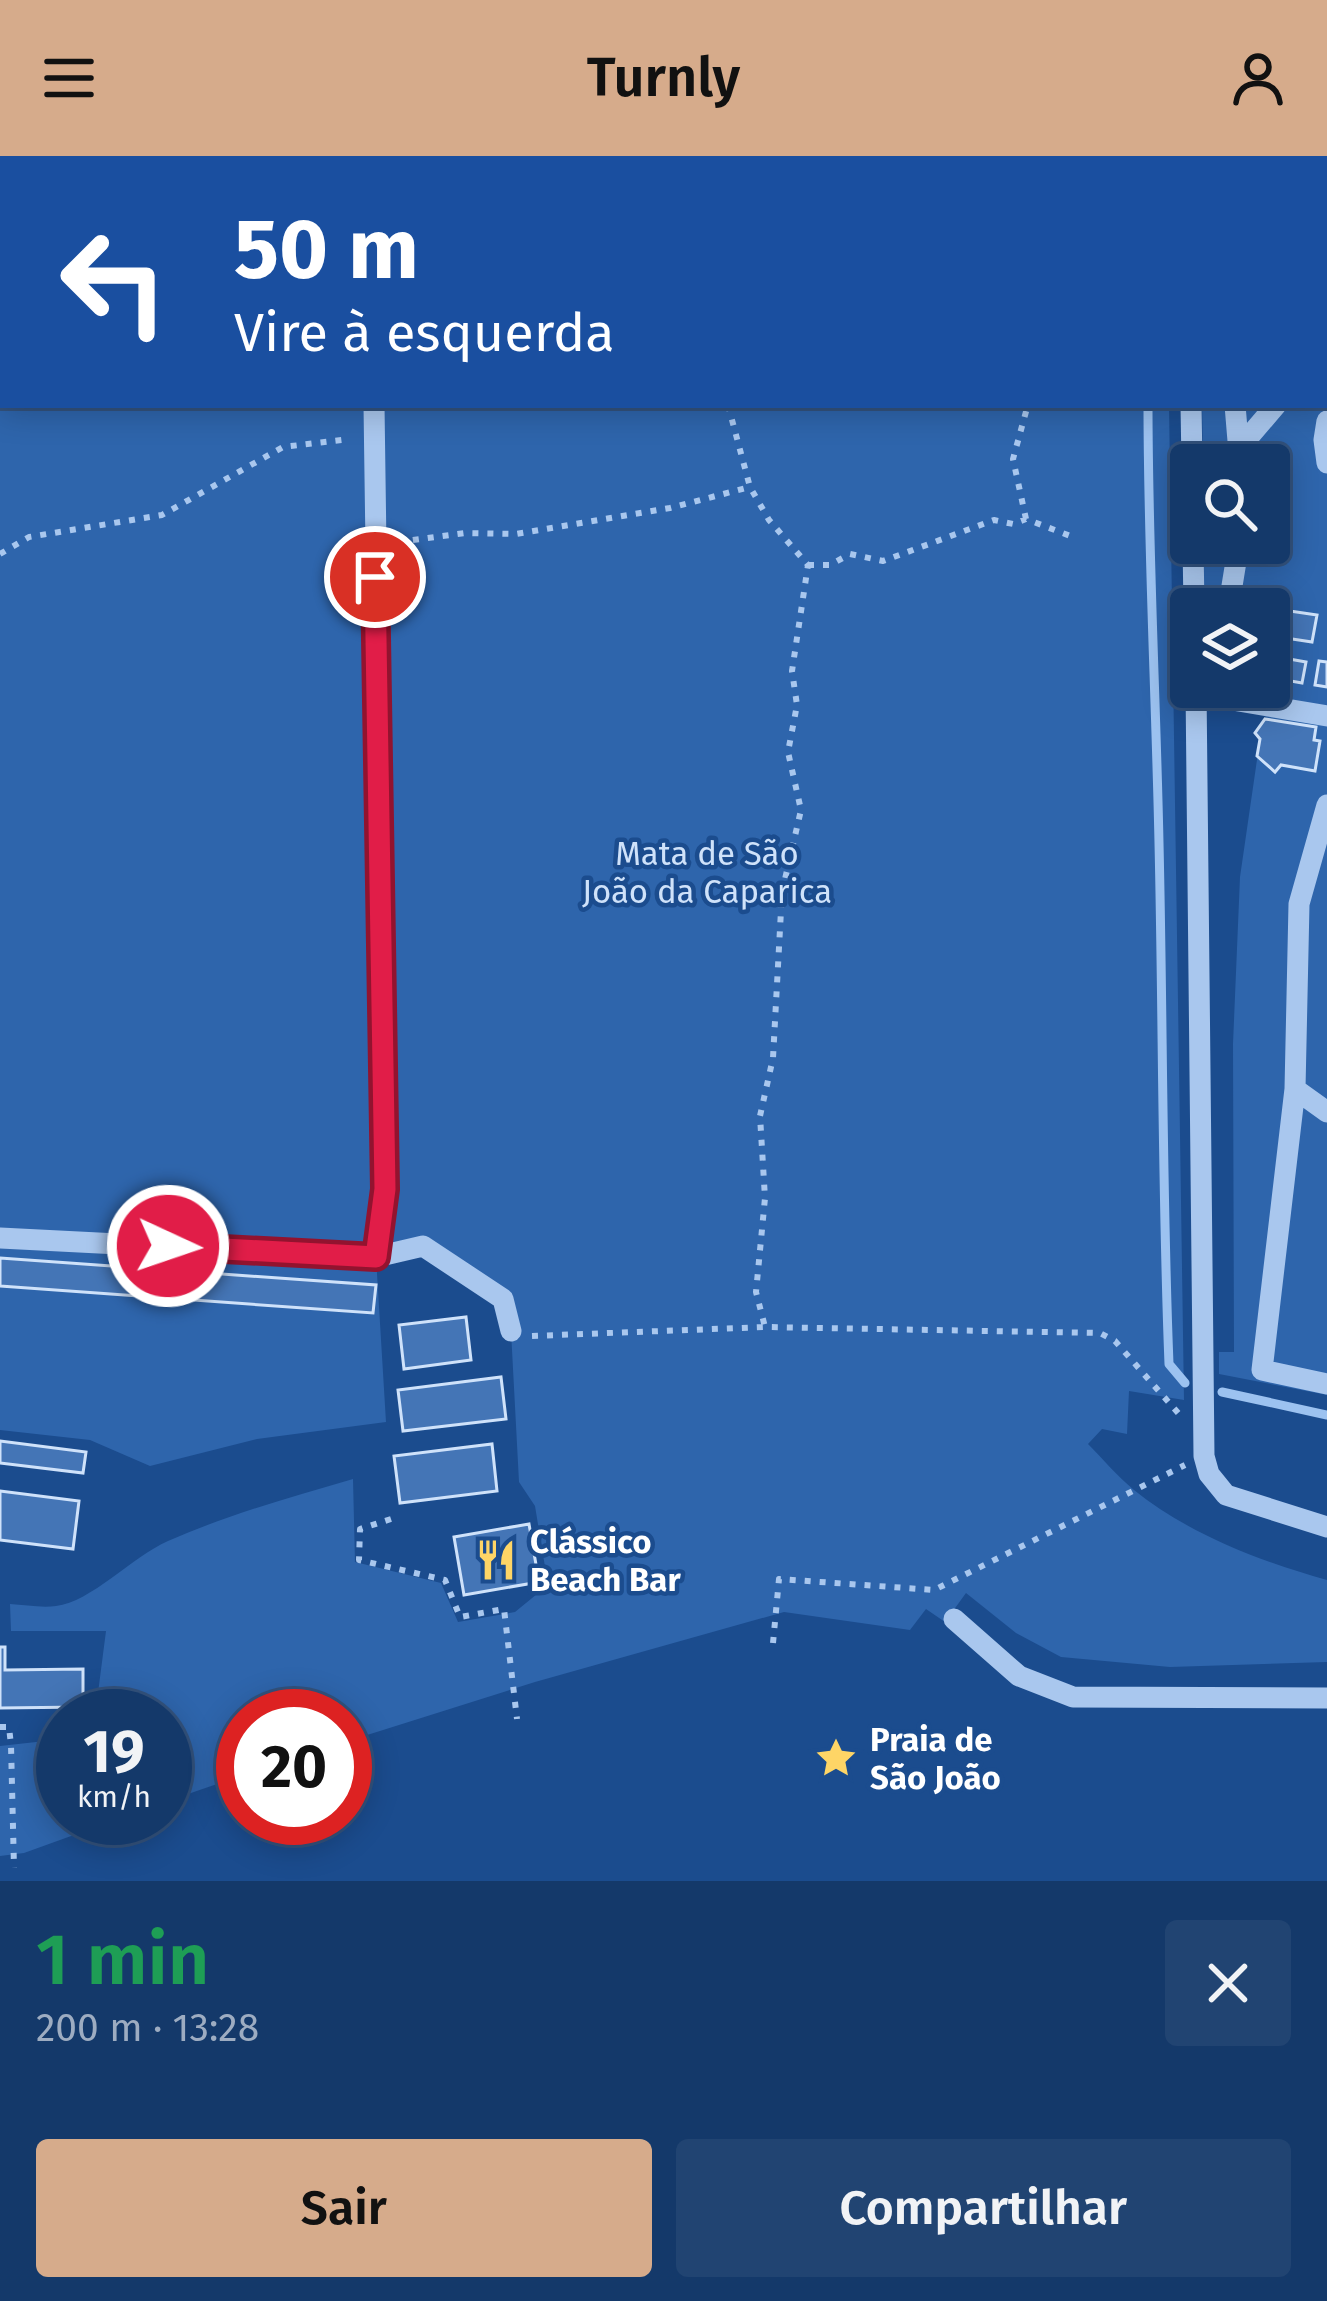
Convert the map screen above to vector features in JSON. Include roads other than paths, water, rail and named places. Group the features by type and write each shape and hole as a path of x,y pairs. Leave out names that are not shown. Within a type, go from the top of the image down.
{"street":[{"path":"374,408 385,1189 376,1257"},
{"path":"1191,408 1192,444"},
{"path":"1235,408 1239,444"},
{"path":"1248,444 1274,408"},
{"path":"1327,421 1327,464"},
{"path":"1197,708 1209,1474 1226,1495 1327,1527"},
{"path":"1285,708 1327,716"},
{"path":"1327,806 1298,904 1295,1089 1262,1370 1327,1384"},
{"path":"1295,1089 1327,1112"},
{"path":"0,1238 376,1257 424,1246 502,1299 511,1331"},
{"path":"954,1619 1019,1676 1073,1697 1327,1698"}],"waterway":[{"path":"1148,408 1169,1364 1185,1383"},
{"path":"1222,1392 1327,1415"}],"place":[{"name":"Clássico Beach Bar","path":"496,1560"},
{"name":"Praia de São João","path":"836,1758"}],"park label":[{"name":"Mata de São João da Caparica","path":"707,872"}]}
